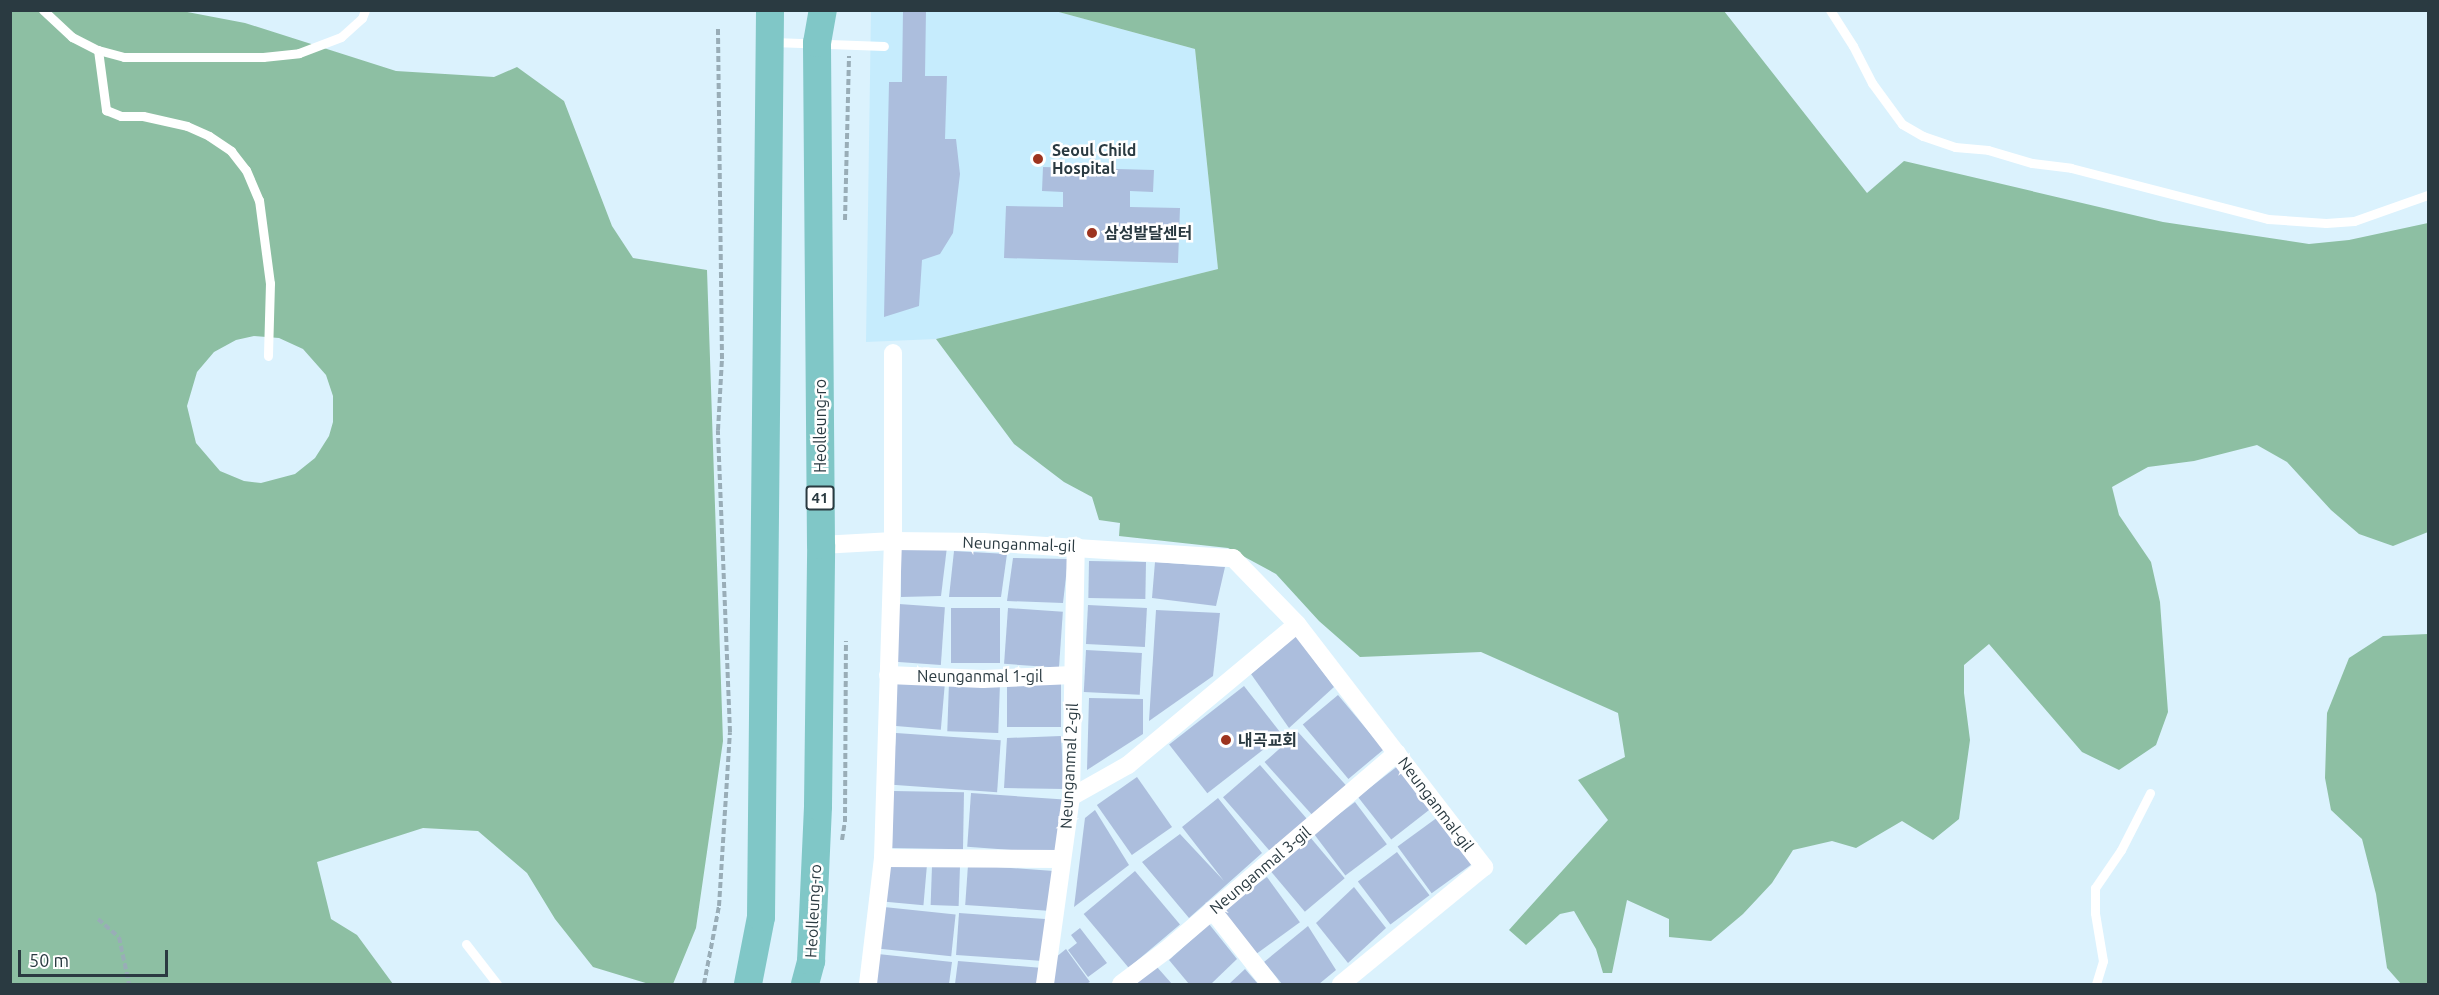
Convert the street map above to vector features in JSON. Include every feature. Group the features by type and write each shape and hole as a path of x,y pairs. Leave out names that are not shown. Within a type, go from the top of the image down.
{"main road":[{"path":"748,984 761,917 770,10"},
{"name":"Heolleung-ro","path":"805,984 811,961 818,806 820,545 817,25"}],"street":[{"path":"868,984 883,858 893,541 893,353"},
{"name":"Neunganmal-gil","path":"820,545 893,541 1076,546 1233,558 1297,624 1484,867 1341,984"},
{"name":"Neunganmal 2-gil","path":"1044,984 1071,797 1076,546"},
{"path":"1071,797 1128,765 1297,624"},
{"name":"Neunganmal 1-gil","path":"888,675 983,679 1073,675"},
{"name":"Neunganmal 3-gil","path":"1120,984 1212,910 1397,753"},
{"path":"883,858 1062,859"},
{"path":"1212,910 1270,984"}],"lane":[{"path":"43,10 72,37 98,50 124,57 263,57 299,53 341,37 362,18 365,10"},
{"path":"1830,10 1853,46 1872,83 1902,124 1923,136 1955,147 1988,150 2032,163 2071,168 2268,219 2326,223 2354,221 2428,195"},
{"path":"770,42 817,25 884,46"},
{"path":"98,50 106,110 121,116 143,116 187,126 209,136 231,151 246,170 259,200 270,283 268,356"},
{"path":"2096,984 2103,960 2095,888 2121,850 2150,793"},
{"path":"466,944 497,984"}],"path":[{"path":"704,984 719,906 730,732 718,430 722,359 718,28"},
{"path":"98,919 119,937 129,984"}],"shaded area":[{"name":"Seoul Child Hospital","path":"871,11 1055,11 1195,49 1218,269 936,339 866,342"}],"green space":[{"path":"10,11 182,11 245,23 396,71 494,77 517,67 564,101 612,226 633,258 707,270 723,741 696,928 673,984 649,984 593,967 555,919 527,873 478,831 423,828 317,862 331,919 357,935 393,984 11,984","holes":["254,336 279,338 303,349 326,375 333,396 333,422 329,436 315,458 295,474 261,483 244,481 220,471 196,443 187,406 197,372 214,352 236,340"]},
{"path":"1055,11 1724,11 1867,193 1904,161 2163,222 2309,244 2349,240 2428,223 2428,532 2393,546 2359,534 2331,510 2287,462 2257,445 2194,461 2148,467 2112,487 2119,515 2151,562 2160,602 2168,712 2156,745 2119,770 2082,752 1989,644 1964,665 1964,693 1970,740 1959,819 1933,840 1902,821 1856,848 1832,841 1793,850 1772,883 1743,914 1711,941 1669,937 1669,919 1627,900 1612,973 1603,973 1596,949 1574,911 1560,914 1526,945 1509,930 1608,820 1578,780 1625,757 1618,713 1481,652 1360,657 1319,621 1276,574 1228,548 1119,536 1120,523 1099,520 1092,497 1064,482 1014,444 936,339 1218,269 1195,49"},
{"path":"2428,634 2428,984 2401,984 2387,968 2376,894 2362,839 2331,810 2325,778 2327,713 2349,658 2383,636"}],"building":[{"path":"903,10 926,10 925,76 947,76 945,139 956,139 960,174 953,233 940,254 922,260 919,306 884,317 889,82 902,82"},
{"name":"삼성발달센터","path":"1043,167 1154,170 1153,192 1130,191 1130,207 1180,208 1178,263 1004,258 1006,206 1063,207 1063,192 1042,191"},
{"path":"901,547 947,547 941,596 901,597"},
{"path":"954,551 1007,554 1001,597 949,597"},
{"path":"1013,558 1068,559 1063,603 1007,601"},
{"path":"1089,561 1146,562 1145,599 1088,598"},
{"path":"1155,562 1225,567 1216,606 1152,598"},
{"path":"899,604 945,607 941,665 895,662"},
{"path":"1088,605 1147,608 1145,647 1086,644"},
{"path":"951,608 1000,608 1000,663 951,663"},
{"path":"1008,608 1063,612 1059,668 1004,664"},
{"path":"1156,610 1220,613 1213,676 1149,721"},
{"path":"1296,636 1334,687 1289,728 1251,674"},
{"path":"1086,650 1142,653 1140,695 1084,692"},
{"path":"897,678 945,682 941,730 893,726"},
{"path":"949,681 1000,683 998,733 947,731"},
{"path":"1007,682 1061,682 1061,727 1007,727"},
{"name":"내곡교회","path":"1244,686 1282,735 1207,793 1169,744"},
{"path":"1338,695 1384,749 1348,779 1303,725"},
{"path":"1089,698 1143,699 1143,734 1087,770"},
{"path":"1298,732 1348,787 1314,817 1265,762"},
{"path":"896,733 1001,740 997,792 892,785"},
{"path":"1061,736 1064,789 1004,788 1007,738"},
{"path":"1260,765 1307,819 1270,851 1223,797"},
{"path":"1399,765 1432,808 1391,840 1358,797"},
{"path":"1137,777 1172,827 1132,855 1097,805"},
{"path":"893,791 964,792 963,849 892,848"},
{"path":"971,793 1064,799 1060,853 967,847"},
{"path":"1218,798 1262,853 1189,918 1142,862 1180,834 1224,881 1182,827"},
{"path":"1355,802 1387,844 1345,876 1313,833"},
{"path":"1095,810 1129,865 1074,907 1085,818"},
{"path":"1438,817 1472,864 1432,893 1398,846"},
{"path":"1310,837 1345,878 1305,912 1270,870"},
{"path":"1397,852 1429,895 1390,925 1358,881"},
{"path":"889,863 927,866 923,905 886,902"},
{"path":"968,865 1054,871 1051,911 965,905"},
{"path":"932,866 960,867 959,906 931,905"},
{"path":"1135,871 1180,925 1129,968 1084,914"},
{"path":"1267,877 1300,922 1254,956 1221,911"},
{"path":"1354,887 1386,928 1348,963 1316,923"},
{"path":"884,907 956,915 951,956 880,949"},
{"path":"959,913 1049,919 1046,961 956,955"},
{"path":"1209,924 1237,959 1211,984 1189,984 1169,960"},
{"path":"1308,926 1336,970 1319,984 1282,984 1264,962"},
{"path":"1080,928 1107,963 1088,977 1068,950 1077,943 1071,935"},
{"path":"1066,949 1090,982 1086,984 1048,984 1050,962"},
{"path":"878,954 952,962 949,984 875,984"},
{"path":"958,961 1043,968 1041,984 955,984"},
{"path":"1157,967 1172,984 1136,984"},
{"path":"1245,969 1258,984 1229,984"}],"place":[{"name":"Seoul Child Hospital","path":"1038,159"},
{"name":"삼성발달센터","path":"1092,233"},
{"name":"내곡교회","path":"1226,740"}]}
